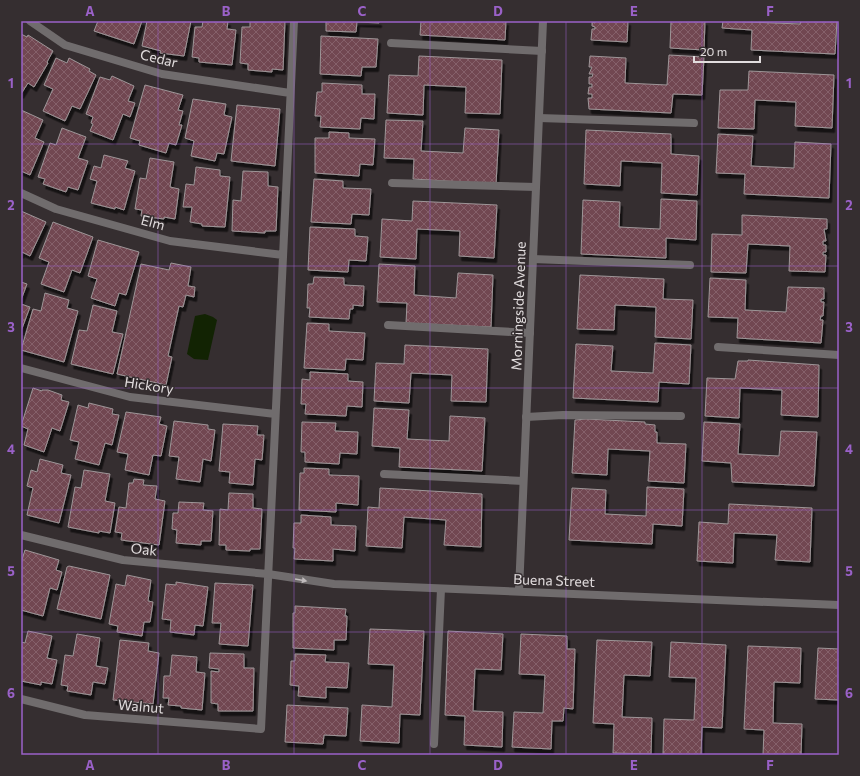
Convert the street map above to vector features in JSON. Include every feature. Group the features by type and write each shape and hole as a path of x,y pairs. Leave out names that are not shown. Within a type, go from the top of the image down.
{"street":[{"name":"Cedar","path":"30,21 65,45 162,74 290,93"},
{"path":"268,574 294,21"},
{"name":"Morningside Avenue","path":"519,591 543,21"},
{"path":"391,43 542,51"},
{"path":"539,118 694,123"},
{"path":"392,183 536,187"},
{"name":"Elm","path":"21,193 56,209 170,241 283,255"},
{"path":"533,258 690,265"},
{"path":"388,325 530,333"},
{"path":"718,347 839,355"},
{"name":"Hickory","path":"21,368 130,397 275,414"},
{"path":"526,417 564,415 681,416"},
{"path":"384,474 524,481"},
{"name":"Oak","path":"21,534 123,560 268,574"},
{"name":"Buena Street","path":"268,574 334,584 839,605"},
{"name":"Walnut","path":"21,699 85,714 261,729 268,574"},
{"path":"434,744 441,589"}],"shaded area":[{"path":"205,314 217,320 208,360 194,359 187,354 195,316"}],"building":[{"path":"98,21 142,21 134,44 94,31"},
{"path":"147,21 191,21 184,56 160,53 161,51 142,46"},
{"path":"203,21 228,21 227,29 236,30 232,65 199,62 199,58 192,57 195,27 202,27"},
{"path":"250,21 285,21 283,70 272,69 272,72 248,70 248,64 240,63 242,27 250,27"},
{"path":"326,21 379,21 379,23 357,22 356,32 326,31"},
{"path":"421,21 506,21 505,40 420,35"},
{"path":"595,21 628,21 627,42 591,40 592,29 595,29 595,27 592,26 592,22 595,23"},
{"path":"671,21 705,21 704,50 670,48"},
{"path":"723,21 800,24 801,21 837,21 835,54 751,50 752,30 722,28"},
{"path":"21,34 27,37 28,35 53,51 34,87 28,83 21,94"},
{"path":"321,36 378,39 376,67 362,67 361,76 320,74"},
{"path":"669,55 704,57 702,95 673,94 671,113 589,109 588,98 592,98 592,94 588,94 589,87 592,87 592,84 589,84 589,77 592,77 593,74 589,74 592,67 589,67 590,56 626,58 625,83 667,85"},
{"path":"419,56 502,60 500,114 465,113 466,87 424,85 423,115 387,113 389,75 418,76"},
{"path":"56,58 67,63 69,58 90,69 89,71 96,75 80,109 72,106 65,121 43,111 53,89 44,85"},
{"path":"749,71 834,75 832,128 795,126 796,102 755,100 754,129 718,128 720,90 748,90"},
{"path":"112,76 134,86 128,101 135,103 130,117 123,114 113,140 90,131 93,124 91,123 93,117 86,114 100,77 110,80"},
{"path":"322,83 362,85 362,94 375,94 374,119 361,118 360,129 320,127 321,116 315,116 317,92 322,92"},
{"path":"145,85 183,95 178,110 183,111 179,125 182,125 176,145 169,143 166,153 139,145 140,141 130,138"},
{"path":"193,99 226,104 224,115 232,117 224,154 217,153 215,161 191,156 194,141 185,138"},
{"path":"237,105 280,109 275,166 231,161"},
{"path":"21,110 43,120 35,138 44,142 30,175 21,171"},
{"path":"386,120 423,121 421,151 463,153 465,128 499,130 496,184 413,179 414,159 384,158"},
{"path":"62,128 86,137 78,158 88,161 78,190 68,187 66,192 43,184 45,179 38,177 50,143 56,145"},
{"path":"586,130 671,134 671,154 699,156 697,195 661,193 662,163 621,161 620,186 584,184"},
{"path":"329,132 349,133 349,138 375,139 373,165 360,164 359,176 315,173 315,138 329,138"},
{"path":"718,134 753,136 751,166 794,168 795,142 831,144 829,198 744,194 745,174 716,173"},
{"path":"104,155 128,161 125,168 135,171 124,210 91,203 97,181 90,179 94,166 101,168"},
{"path":"150,158 174,162 170,187 179,189 175,219 141,216 142,210 135,209 140,178 146,179"},
{"path":"196,167 220,170 220,176 230,177 225,227 202,226 202,224 190,222 192,207 183,207 186,184 194,185"},
{"path":"243,171 268,172 268,186 278,187 276,231 265,231 265,233 232,231 233,200 241,201"},
{"path":"314,179 343,181 343,188 371,189 369,215 352,214 351,224 311,222"},
{"path":"661,199 697,201 696,240 666,238 666,258 581,254 583,200 620,202 619,227 660,229"},
{"path":"413,201 497,205 494,258 459,256 460,231 417,229 416,259 380,257 382,219 412,221"},
{"path":"21,211 46,222 30,256 22,252 21,254"},
{"path":"742,215 827,219 827,229 824,229 826,241 823,241 823,245 826,245 826,252 823,252 823,255 826,255 825,272 789,271 790,246 748,244 746,273 711,272 712,234 742,235"},
{"path":"53,222 93,237 80,273 72,270 64,292 41,284 49,262 39,258"},
{"path":"310,227 355,229 355,236 368,237 366,261 349,260 348,272 308,270"},
{"path":"98,240 139,252 126,295 119,293 115,306 91,298 97,279 88,276"},
{"path":"171,263 191,267 188,286 195,287 194,297 186,295 183,307 179,306 168,356 172,357 166,385 117,374 141,264 169,270"},
{"path":"379,264 415,266 414,295 456,298 458,273 493,275 491,327 406,323 407,303 377,302"},
{"path":"580,275 664,279 663,299 693,300 691,339 655,337 656,307 615,305 614,330 577,329"},
{"path":"314,277 344,278 344,285 364,286 363,306 353,305 353,309 350,309 349,319 309,317 310,308 307,308 308,284 313,284"},
{"path":"710,278 746,280 745,310 786,312 788,287 824,288 824,299 821,299 821,302 824,302 823,316 821,316 820,320 823,320 821,343 737,338 738,318 708,317"},
{"path":"21,282 27,284 21,300"},
{"path":"45,293 69,300 67,308 78,311 64,362 21,350 33,309 41,311"},
{"path":"21,304 30,307 21,331"},
{"path":"93,305 117,311 112,332 123,334 113,374 71,364 79,330 87,331"},
{"path":"307,323 329,324 329,331 365,333 363,360 346,359 345,370 304,368"},
{"path":"655,343 691,345 689,384 659,382 658,402 573,398 576,344 613,346 611,371 653,373"},
{"path":"405,345 488,349 486,402 451,401 452,375 411,373 409,403 374,401 376,363 404,364"},
{"path":"748,360 819,365 818,417 781,415 782,390 740,388 739,418 705,416 707,378 735,379 738,361"},
{"path":"310,372 348,374 348,381 363,382 362,407 347,406 346,416 305,414 306,404 301,404 302,379 310,380"},
{"path":"33,388 42,391 48,390 62,395 61,400 69,402 60,431 52,428 44,452 24,445 28,429 21,426"},
{"path":"89,403 113,409 112,414 119,415 112,445 105,443 99,465 75,459 79,442 70,440 78,405 88,408"},
{"path":"374,408 409,410 407,439 449,441 450,416 485,418 482,471 399,467 400,448 372,446"},
{"path":"126,412 161,417 159,424 167,426 161,456 153,455 149,475 125,470 128,454 117,452"},
{"path":"586,419 645,422 645,424 655,425 655,432 657,432 657,443 686,444 684,483 648,481 650,451 608,449 607,475 572,473 575,420"},
{"path":"174,421 208,425 208,429 215,430 211,461 203,459 200,482 176,479 179,457 169,456"},
{"path":"302,422 336,423 335,431 358,432 357,454 340,453 339,464 305,462 305,452 301,452"},
{"path":"704,422 740,424 738,454 779,456 781,431 817,432 814,486 732,482 731,463 702,461"},
{"path":"223,424 258,426 257,435 264,435 262,460 255,459 253,485 229,483 230,472 219,471"},
{"path":"40,459 63,465 61,473 71,475 59,523 27,515 33,488 27,486 31,470 37,472"},
{"path":"304,468 329,469 329,475 359,476 358,505 336,503 336,512 299,510 300,473 304,473"},
{"path":"84,470 110,474 105,501 115,503 110,533 99,531 99,533 68,527 75,487 81,488"},
{"path":"134,479 144,480 143,485 157,486 155,499 165,501 159,545 121,540 122,533 115,532 119,507 126,508 129,483 133,483"},
{"path":"647,487 684,489 682,526 653,524 652,544 569,540 572,488 606,490 605,514 646,516"},
{"path":"380,488 482,494 481,547 444,545 446,520 404,517 402,548 366,546 368,507 379,508"},
{"path":"229,493 253,494 253,508 262,509 260,549 250,549 250,551 226,550 226,545 219,545 220,509 228,510"},
{"path":"179,502 204,503 203,510 213,511 211,541 201,541 201,545 176,543 177,530 172,529 173,513 178,513"},
{"path":"729,504 812,508 810,562 775,560 777,535 734,533 733,563 697,561 699,522 728,524"},
{"path":"301,515 331,517 331,525 356,526 355,551 333,549 333,561 294,559 294,523 301,523"},
{"path":"25,550 59,560 56,570 62,572 57,590 50,588 43,616 21,610 21,563"},
{"path":"69,566 110,575 101,619 57,609 67,567"},
{"path":"127,575 151,580 148,601 153,602 150,622 144,622 142,636 117,632 118,626 109,624 116,584 125,586"},
{"path":"176,582 208,587 203,626 195,625 194,635 170,632 171,620 162,619 166,584 176,585"},
{"path":"215,583 253,585 248,646 219,644 221,623 212,623"},
{"path":"295,606 346,609 346,640 334,640 334,650 293,648 293,613 295,613"},
{"path":"370,629 424,631 420,715 400,714 399,743 360,741 362,705 392,707 394,665 368,664"},
{"path":"28,631 52,636 47,658 57,660 52,684 41,682 41,685 21,681 21,642 25,643"},
{"path":"448,631 503,634 501,670 475,669 473,711 503,712 502,747 464,745 465,716 445,715"},
{"path":"77,634 100,638 96,666 108,668 105,684 93,682 91,695 67,691 68,686 61,685 65,655 73,656"},
{"path":"521,634 567,636 567,649 575,649 573,709 564,708 563,721 552,721 551,749 512,747 514,712 543,713 545,675 519,674"},
{"path":"120,640 149,643 148,651 159,653 153,704 113,700"},
{"path":"597,640 652,642 650,676 624,675 622,717 652,718 651,754 613,753 614,724 593,723"},
{"path":"671,642 726,645 722,728 702,727 701,755 663,754 664,719 694,720 696,678 669,677"},
{"path":"748,646 801,648 800,683 774,682 773,723 802,724 801,755 763,755 764,730 744,729"},
{"path":"818,648 839,649 839,700 815,699"},
{"path":"210,653 244,654 244,668 254,668 253,711 218,711 218,704 211,703 211,671 219,672 219,669 209,668"},
{"path":"295,654 326,655 325,662 349,663 347,688 326,687 326,698 298,696 299,686 290,685 291,661 295,661"},
{"path":"172,655 197,657 196,672 205,673 202,710 168,705 169,698 163,698 164,676 170,676"},
{"path":"287,705 348,708 346,736 324,735 323,744 285,742"}]}
